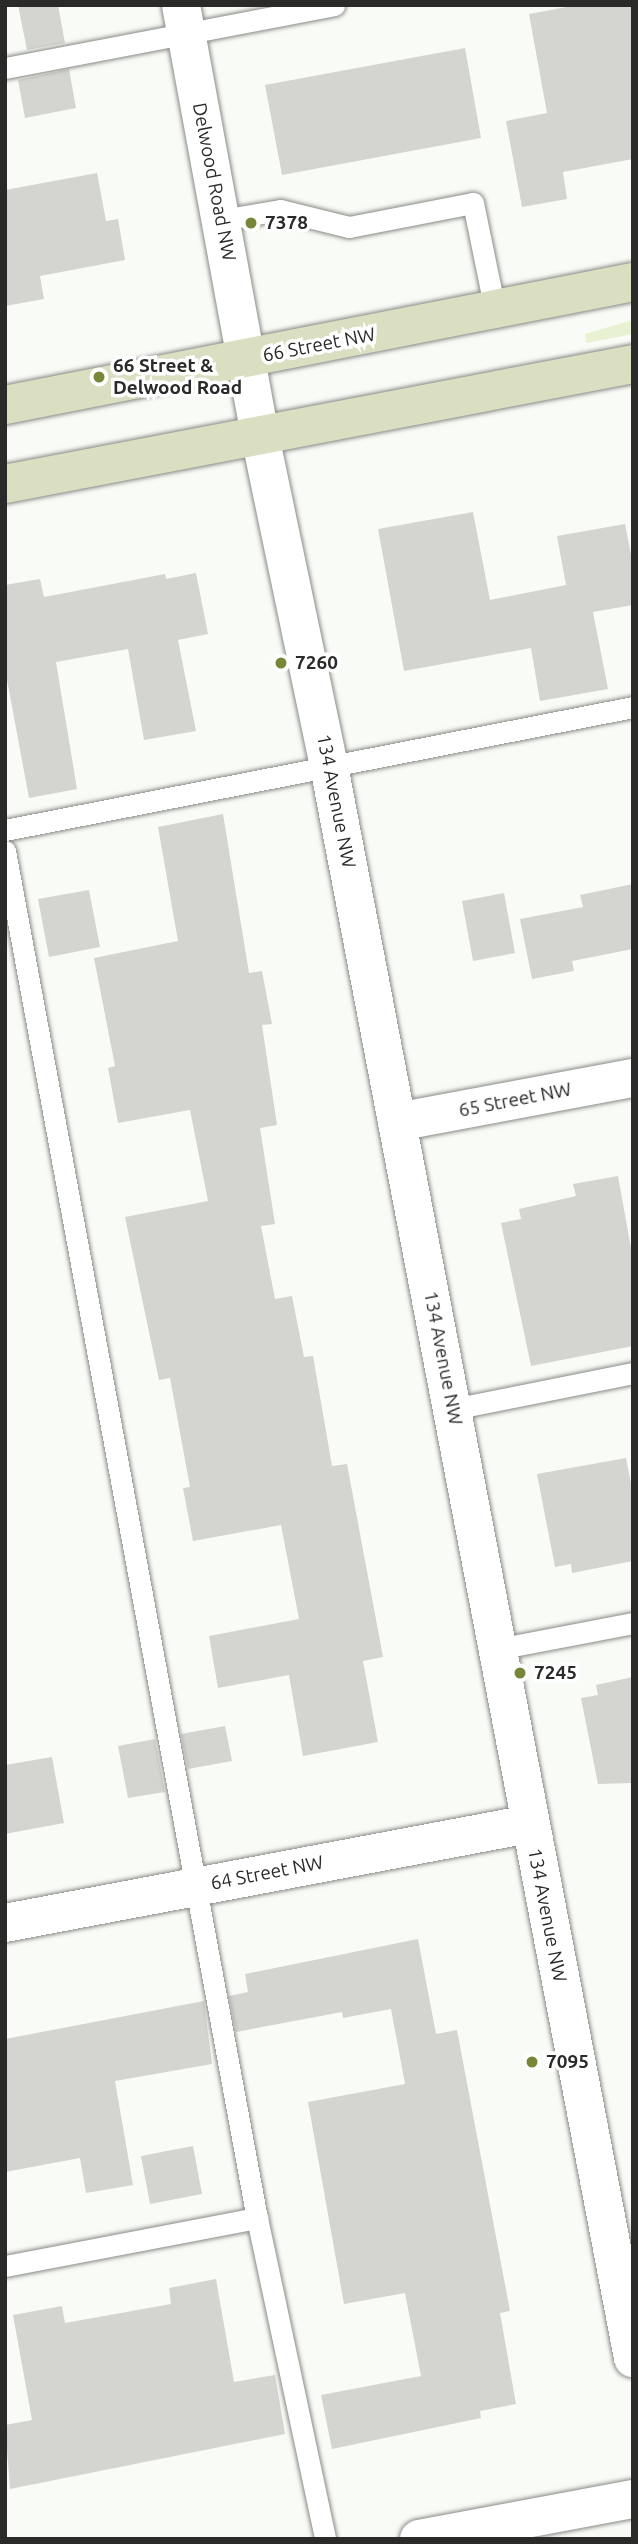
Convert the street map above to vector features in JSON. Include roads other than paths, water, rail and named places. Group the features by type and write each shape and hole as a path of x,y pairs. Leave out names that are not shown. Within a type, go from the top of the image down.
{"main road":[{"name":"66 Street NW","path":"5,405 633,282"},
{"path":"5,484 633,364"}],"street":[{"name":"Delwood Road NW","path":"184,20 246,359"},
{"name":"134 Avenue NW","path":"246,359 329,766 633,2358"},
{"name":"65 Street NW","path":"397,1122 633,1078"},
{"name":"64 Street NW","path":"5,1923 529,1824"},
{"path":"419,2539 633,2499"}],"lane":[{"path":"5,68 184,20 334,5"},
{"path":"221,220 280,210 349,227 473,203 495,310"},
{"path":"5,830 633,707"},
{"path":"5,851 199,1886 257,2218 326,2539"},
{"path":"453,1409 633,1373"},
{"path":"497,1649 633,1623"},
{"path":"5,2266 257,2218"}],"place":[{"name":"7378","path":"251,223"},
{"name":"66 Street & Delwood Road","path":"99,377"},
{"name":"7260","path":"281,663"},
{"name":"7245","path":"520,1673"},
{"name":"7095","path":"532,2062"}]}
